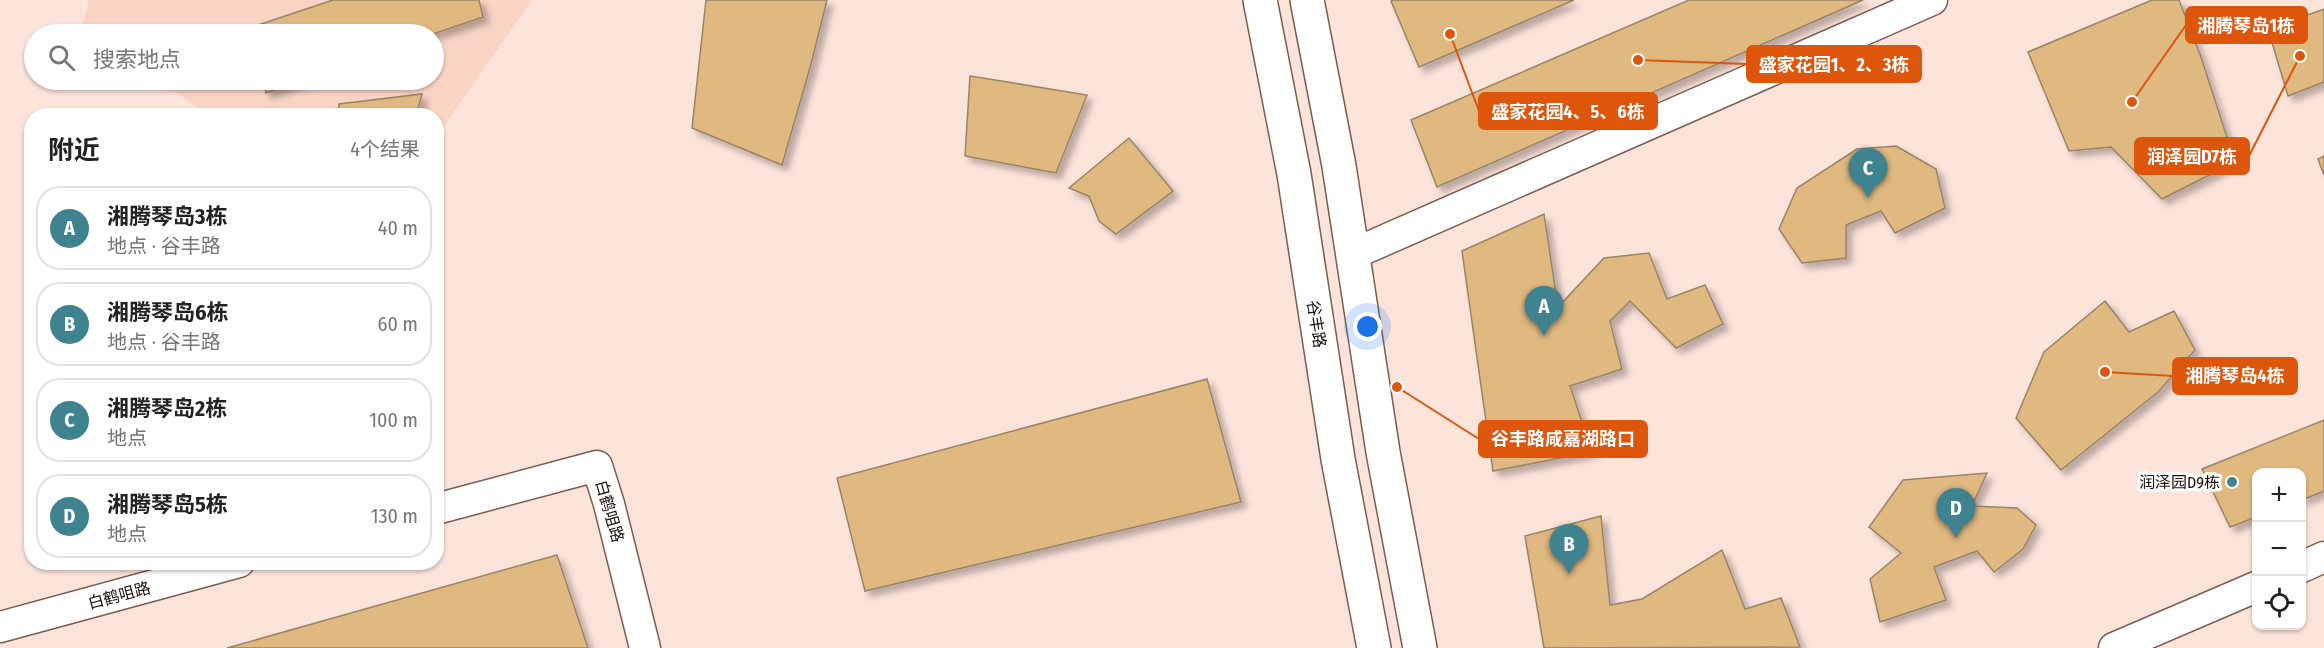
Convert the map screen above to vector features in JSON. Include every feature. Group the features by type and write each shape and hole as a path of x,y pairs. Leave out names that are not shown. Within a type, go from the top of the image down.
{"street":[{"name":"谷丰路","path":"1260,0 1294,174 1338,459 1374,648"},
{"path":"1307,0 1339,166 1383,452 1420,648"},
{"path":"1353,254 1932,0"},
{"name":"白鹤咀路","path":"444,507 597,466 609,504 645,648"},
{"path":"2306,565 2324,557"},
{"name":"白鹤咀路","path":"0,627 210,570"},
{"path":"2114,648 2252,588"}],"shaded area":[{"path":"89,0 532,0 444,126 444,108 198,108 173,90 444,90 444,24 83,23"}],"building":[{"path":"333,0 479,0 483,17 444,30 444,24 261,24"},
{"path":"706,0 827,0 782,165 692,128"},
{"path":"1574,0 1419,67 1391,1"},
{"path":"1689,0 1863,0 1437,187 1411,120"},
{"path":"2152,0 2179,0 2201,57 2235,162 2162,199 2111,147 2069,151 2028,52"},
{"path":"2324,9 2324,82 2288,96 2268,29"},
{"path":"970,76 1087,95 1056,173 965,156"},
{"path":"422,94 418,108 339,108 339,104"},
{"path":"1129,138 1173,191 1116,234 1099,221 1089,196 1069,188"},
{"path":"1896,146 1936,169 1945,208 1895,233 1881,211 1846,225 1846,258 1802,263 1779,229 1797,188 1857,149"},
{"path":"2324,156 2324,175 2318,159"},
{"path":"1544,214 1558,307 1604,258 1649,253 1667,299 1705,285 1723,324 1676,348 1630,301 1610,321 1622,369 1570,386 1592,452 1493,471 1462,251"},
{"path":"2105,301 2129,332 2174,311 2195,350 2158,392 2061,470 2016,418 2044,352"},
{"path":"1207,379 1241,502 865,591 837,478"},
{"name":"润泽园D9栋","path":"2324,420 2324,491 2306,498 2306,468 2252,468 2252,519 2230,527 2202,469"},
{"path":"1987,473 1972,506 2017,508 2036,525 2023,549 1994,572 1977,551 1934,567 1946,600 1880,622 1870,579 1901,553 1869,527 1903,480"},
{"path":"1601,516 1610,605 1642,599 1722,550 1745,609 1781,598 1800,647 1544,648 1525,536"},
{"path":"557,555 588,648 227,648"}],"place":[{"name":"盛家花园4、5、6栋","path":"1450,34"},
{"name":"润泽园D7栋","path":"2300,56"},
{"name":"盛家花园1、2、3栋","path":"1638,60"},
{"name":"湘腾琴岛1栋","path":"2132,102"},
{"name":"湘腾琴岛2栋","path":"1868,198"},
{"name":"湘腾琴岛3栋","path":"1544,336"},
{"name":"湘腾琴岛4栋","path":"2105,372"},
{"name":"谷丰路咸嘉湖路口","path":"1397,387"},
{"name":"润泽园D9栋","path":"2232,482"},
{"name":"湘腾琴岛5栋","path":"1956,538"},
{"name":"湘腾琴岛6栋","path":"1569,574"}]}
